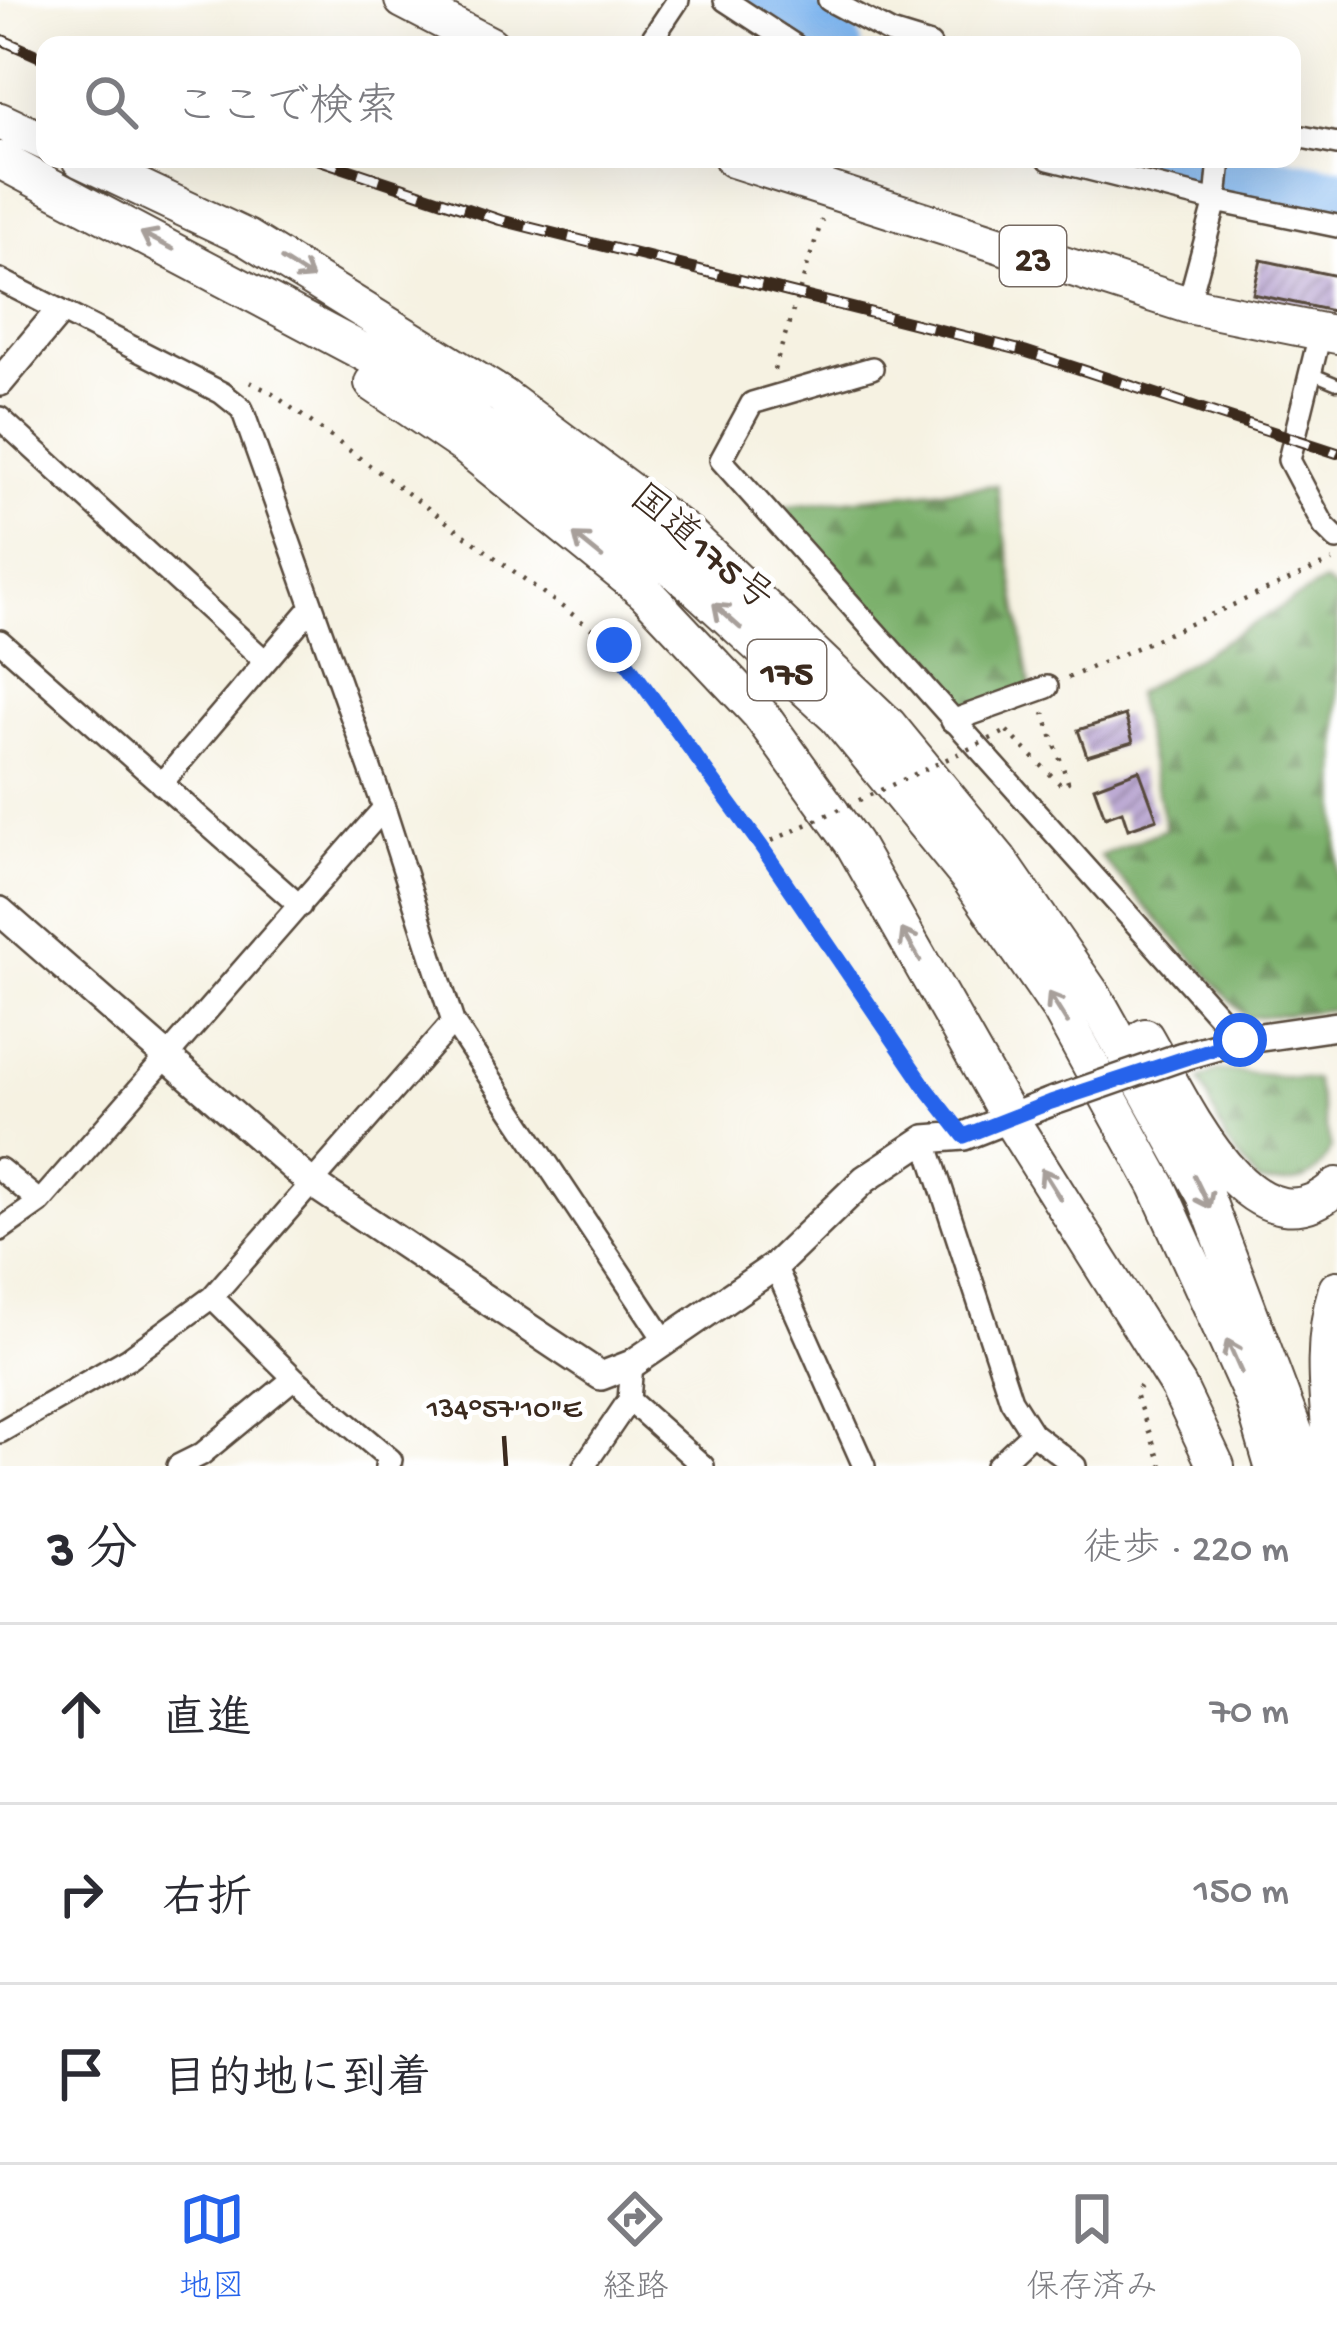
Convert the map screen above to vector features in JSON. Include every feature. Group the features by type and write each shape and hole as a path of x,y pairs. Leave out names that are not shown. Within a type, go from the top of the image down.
{"main road":[{"path":"403,0 473,36"},
{"path":"0,121 36,138"},
{"name":"国道175号","path":"0,160 403,373 550,472 692,584 837,717 970,880 1061,1011 1157,1186 1253,1398 1274,1466"},
{"name":"国道175号","path":"99,168 247,238 502,396 689,536 888,725 999,860 1097,1002 1205,1195 1307,1466"},
{"name":"23","path":"759,168 1188,305 1329,334"},
{"path":"202,264 464,445 661,610 760,714 853,843 1010,1119 1178,1386 1216,1466"},
{"path":"888,725 1024,858 1118,990 1202,1134 1242,1187 1256,1199 1288,1206 1320,1199 1337,1186"},
{"path":"1333,1466 1326,1373 1327,1334 1337,1288"}],"street":[{"path":"654,36 678,0"},
{"path":"725,0 780,36"},
{"path":"829,0 900,36"},
{"path":"1301,137 1337,144"},
{"path":"1085,168 1337,226"},
{"path":"1188,305 1216,201 1219,168"},
{"path":"0,280 222,393 242,410 385,808 453,1022 664,1339"},
{"path":"0,382 58,313"},
{"path":"1329,334 1311,374 1289,460 1324,526 1337,539"},
{"path":"872,368 752,403 721,460 1240,1040"},
{"path":"0,418 265,662"},
{"path":"161,784 311,608"},
{"path":"0,641 300,907"},
{"path":"952,721 1042,689"},
{"path":"0,1230 40,1202 385,808"},
{"path":"0,911 310,1182 601,1376 632,1364 776,1266 865,1179 925,1139 964,1136 1180,1057 1240,1040 1337,1026"},
{"path":"4,1424 129,1358 212,1298 453,1022"},
{"path":"925,1139 1011,1400 1033,1433 1075,1466"},
{"path":"0,1168 40,1202"},
{"path":"776,1266 864,1466"},
{"path":"212,1298 294,1378 392,1460 386,1466"},
{"path":"584,1466 629,1400 632,1364"},
{"path":"178,1466 202,1454 294,1378"},
{"path":"629,1400 703,1466"},
{"path":"997,1466 1033,1433"}],"lane":[{"path":"1311,374 1337,384"}],"path":[{"path":"752,403 776,368 830,192"},
{"path":"250,382 270,392 614,645 964,1136"},
{"path":"761,846 1007,731 1062,786 1068,782 1042,689 1337,558"}],"green space":[{"path":"997,485 1031,690 965,711 780,507"},
{"path":"1324,582 1337,591 1337,1009 1247,1018 1100,856 1166,829 1135,694"},
{"path":"1218,1070 1315,1080 1331,1148 1319,1168 1302,1180 1259,1182 1227,1143 1200,1080"}],"building":[{"path":"1261,260 1337,276 1337,312 1253,294"},
{"path":"1125,715 1133,742 1087,756 1078,730"},
{"path":"1139,770 1157,819 1128,829 1122,811 1105,817 1094,787"}],"waterway":[{"path":"767,0 824,36"},
{"path":"1207,168 1337,192"}],"railway":[{"path":"0,39 36,55"},
{"path":"344,168 500,220 1024,351 1337,453"}],"route":[{"path":"614,645 964,1136 1180,1057 1240,1040"}]}
